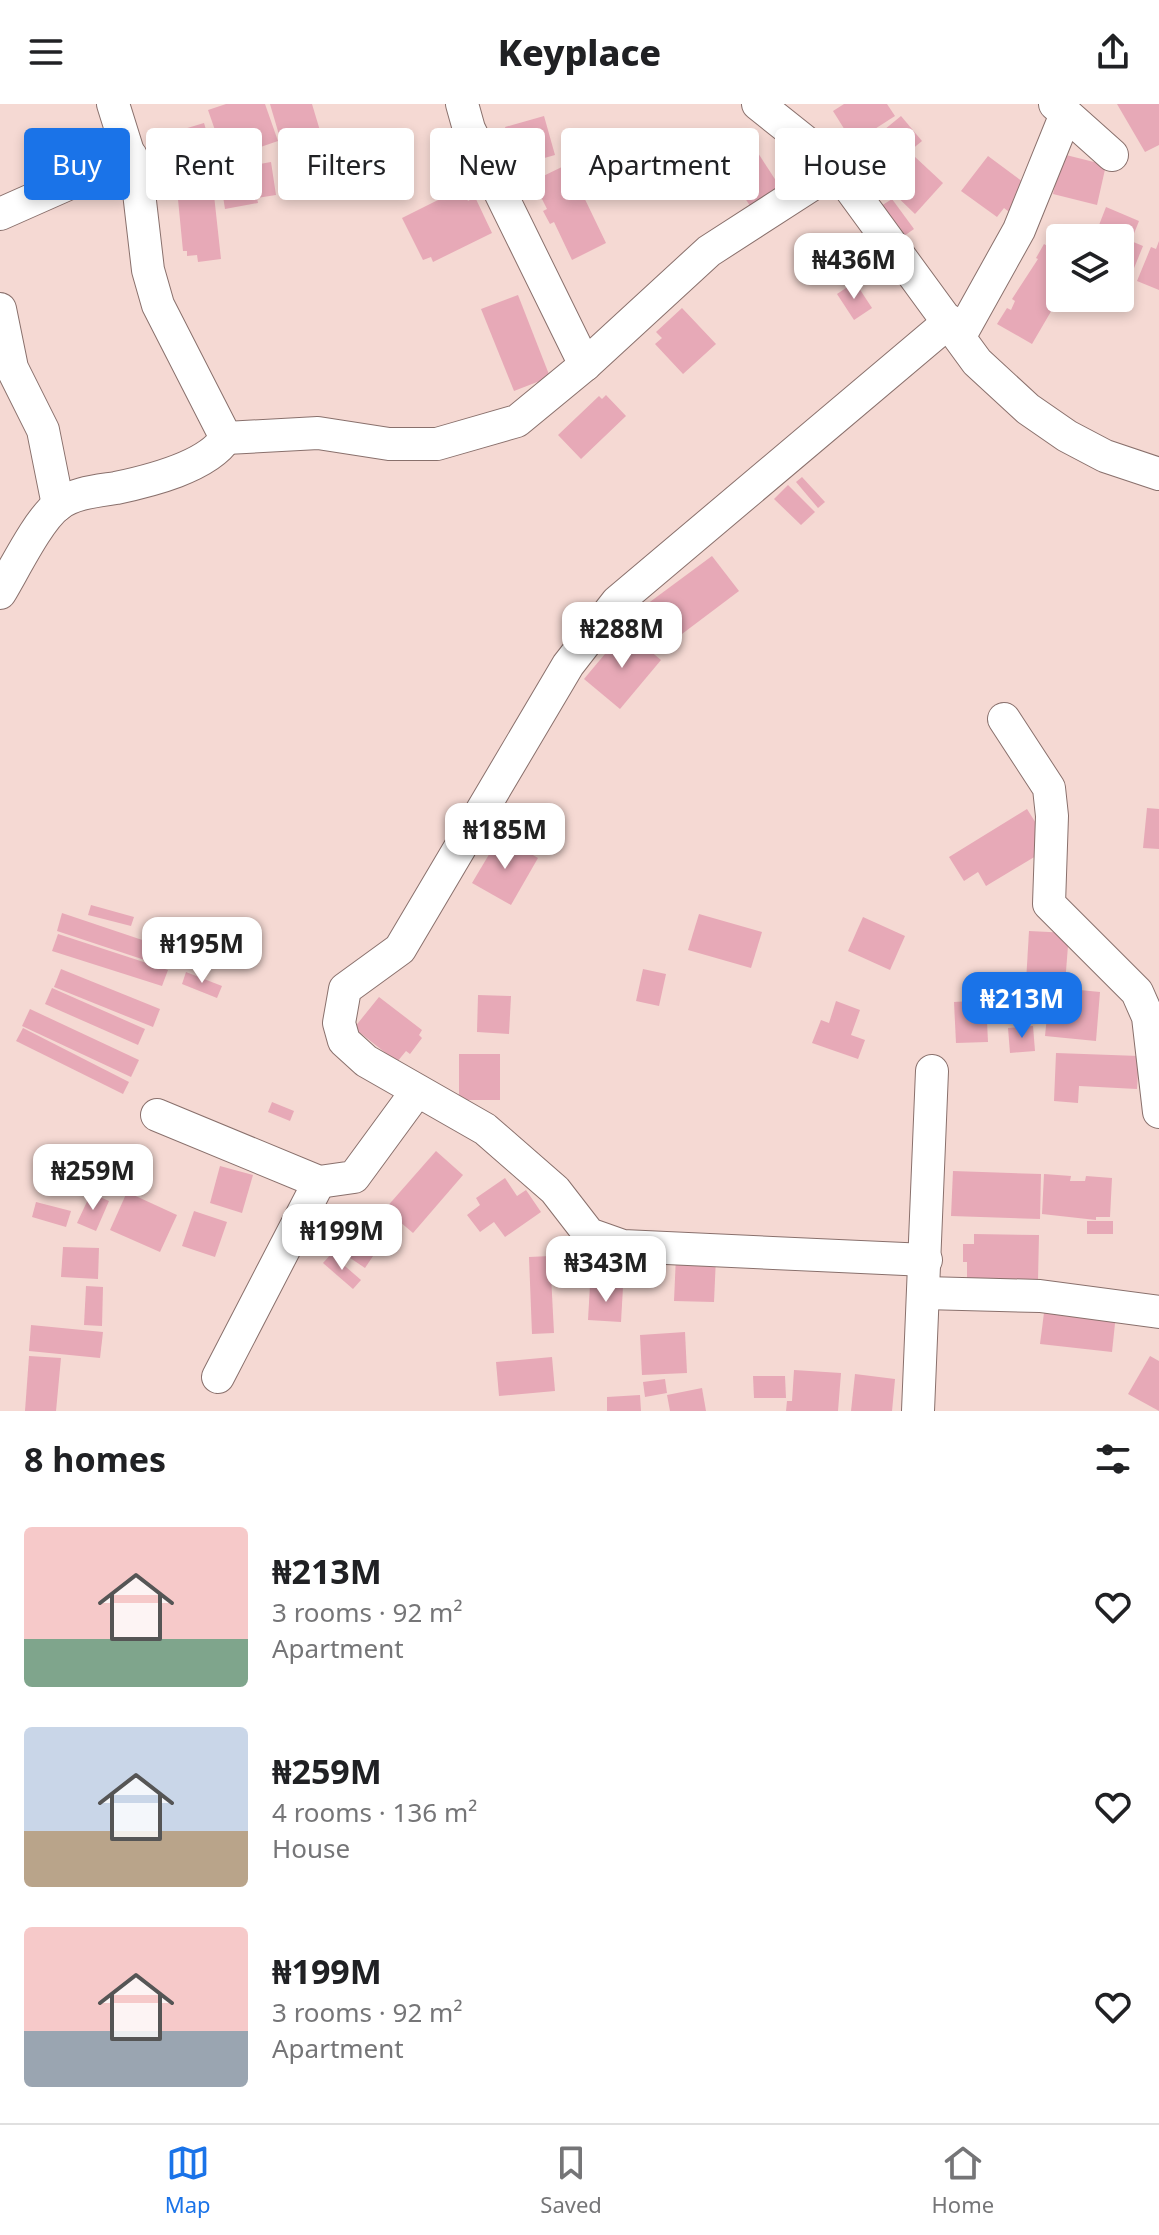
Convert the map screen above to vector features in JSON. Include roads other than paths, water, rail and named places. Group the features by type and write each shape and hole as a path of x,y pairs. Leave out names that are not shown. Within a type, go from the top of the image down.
{"street":[{"path":"113,104 138,184 148,270 158,305 226,438"},
{"path":"462,104 469,129 585,365"},
{"path":"758,104 788,128"},
{"path":"926,1260 623,1246 589,1234 555,1190 485,1129 366,1061 344,1041 339,1023 345,989 400,949 568,665 617,602 955,328 1019,230 1061,109 1112,155"},
{"path":"0,214 131,156"},
{"path":"226,438 318,433 389,444 437,444 517,421 585,365 709,251 788,200"},
{"path":"859,200 977,362 1028,409 1067,436 1105,456 1159,474"},
{"path":"0,309 12,368 43,430 58,505"},
{"path":"0,593 46,518 58,505 81,494 121,487 182,470 221,446 226,438"},
{"path":"1004,719 1049,788 1052,816 1049,904 1137,992 1148,1017 1159,1112"},
{"path":"918,1411 932,1071"},
{"path":"157,1115 319,1182 354,1177 417,1091"},
{"path":"218,1377 319,1182"},
{"path":"925,1293 1040,1296 1159,1312"}]}
